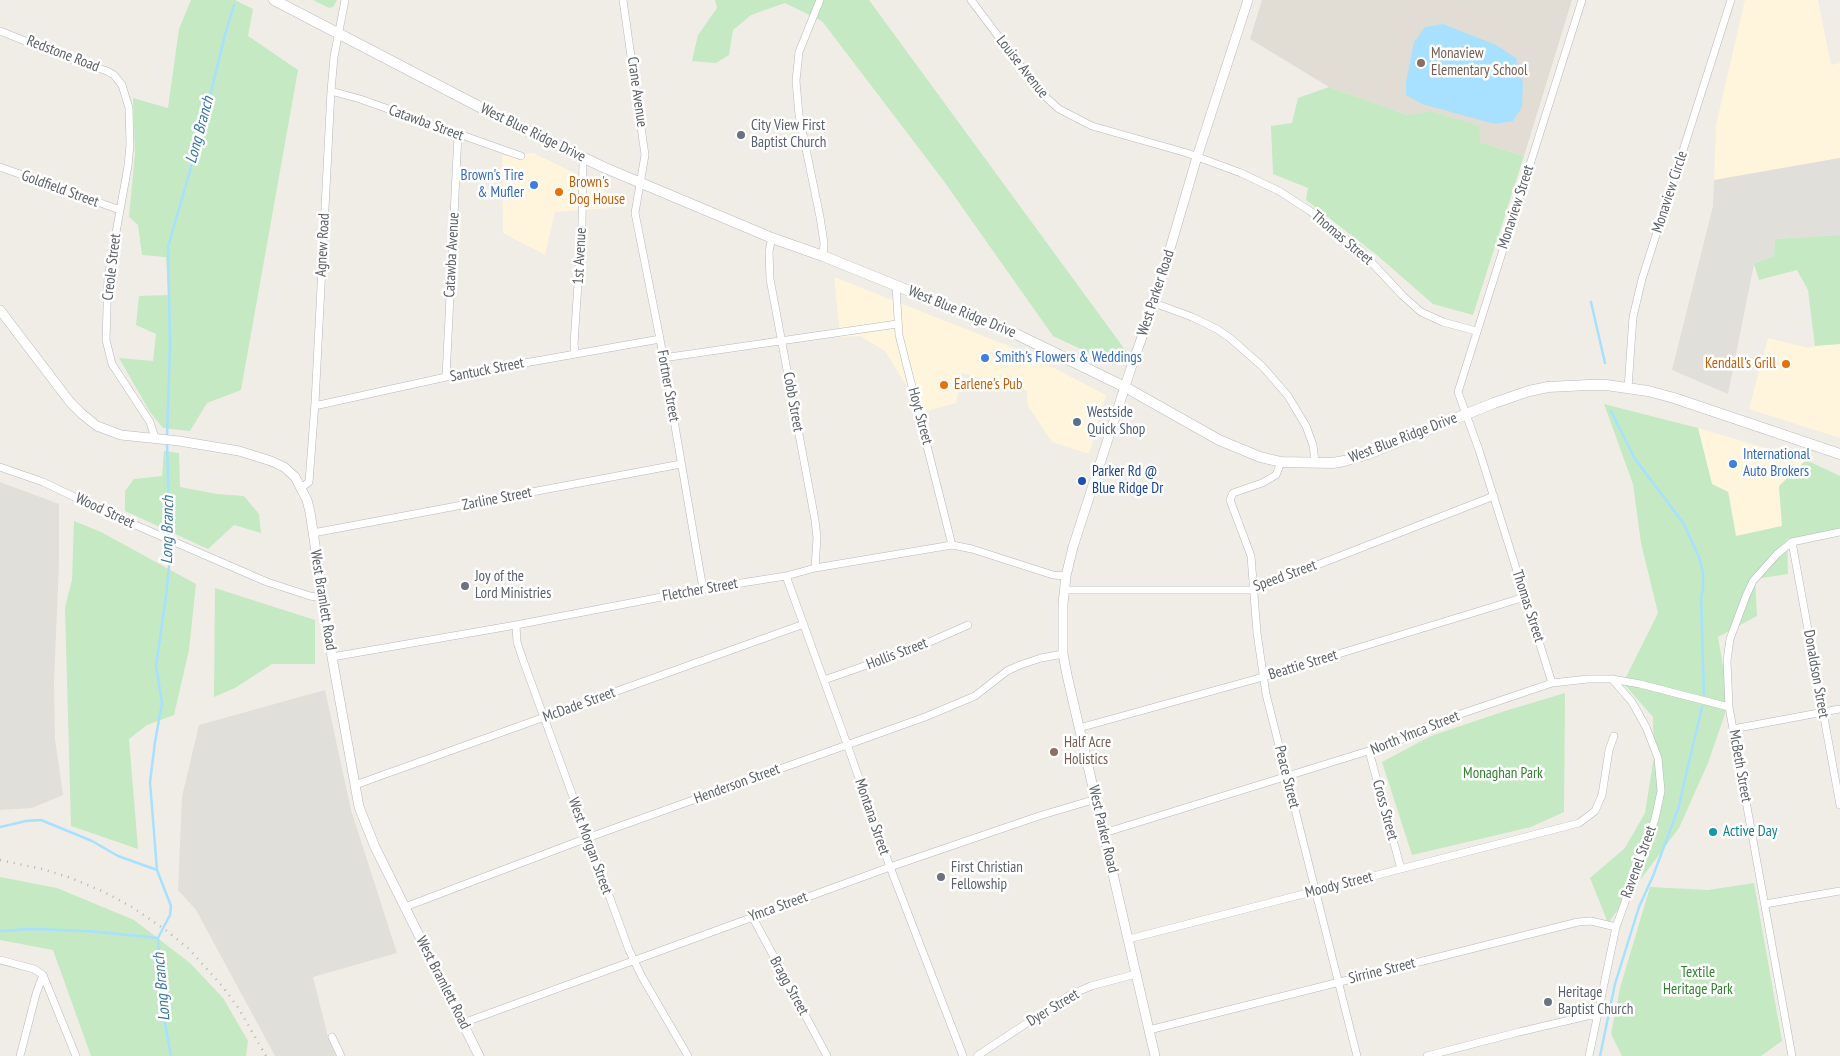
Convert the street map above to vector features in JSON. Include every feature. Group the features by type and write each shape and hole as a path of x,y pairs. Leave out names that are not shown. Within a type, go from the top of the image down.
{"main road":[{"name":"West Blue Ridge Drive","path":"274,0 501,118 583,158 640,184 772,238 822,256 1018,335 1125,387 1236,448 1260,456 1281,462 1338,462 1368,454 1529,391 1548,387 1588,385 1628,388 1674,398 1840,454"}],"street":[{"name":"Agnew Road","path":"302,488 309,482 315,403 331,91 334,57 345,0"},
{"name":"Crane Avenue","path":"623,0 644,144 645,156 640,184"},
{"path":"820,0 799,52 796,81 799,115 824,243 822,256"},
{"name":"Louise Avenue","path":"971,0 1040,92 1058,109 1092,126 1197,158"},
{"name":"West Parker Road","path":"1155,1056 1063,654 1062,621 1064,590 1073,547 1154,302 1197,158 1248,0"},
{"name":"Monaview Street","path":"1467,414 1458,392 1582,0"},
{"name":"Monaview Circle","path":"1628,388 1633,317 1642,278 1731,0"},
{"name":"Redstone Road","path":"0,31 70,59 107,71 114,75 122,85"},
{"name":"Creole Street","path":"122,85 129,108 130,145 108,277 107,347 112,364 150,422 158,438"},
{"name":"Catawba Street","path":"331,91 360,99 521,156"},
{"name":"Catawba Avenue","path":"446,377 458,134"},
{"name":"1st Avenue","path":"574,353 582,222 583,158"},
{"name":"Thomas Street","path":"1197,158 1241,173 1279,191 1318,216 1360,250 1403,296 1421,312 1443,322 1476,331"},
{"name":"Goldfield Street","path":"0,168 120,210"},
{"name":"Fortner Street","path":"640,184 635,213 660,338 703,589"},
{"name":"Cobb Street","path":"772,238 769,251 770,279 815,520 817,538 815,568"},
{"name":"Hoyt Street","path":"896,286 897,324 952,545"},
{"path":"1154,302 1192,317 1217,330 1230,338 1263,367 1288,396 1306,426 1314,445 1315,462"},
{"name":"West Bramlett Road","path":"0,310 70,402 89,420 105,430 121,435 219,446 271,461 284,467 302,488 310,512 322,598 354,785 368,833 479,1056"},
{"path":"663,358 897,324"},
{"name":"Santuck Street","path":"315,403 319,404 446,377 660,338"},
{"name":"Thomas Street","path":"1467,414 1552,683"},
{"name":"Peace Street","path":"1281,462 1276,475 1270,480 1237,491 1230,497 1231,505 1251,556 1263,677 1357,1056"},
{"name":"Zarline Street","path":"313,533 681,464"},
{"name":"Wood Street","path":"0,467 43,482 110,514 267,582 322,598"},
{"name":"Speed Street","path":"1064,590 1253,590 1494,496"},
{"name":"McBeth Street","path":"1792,1056 1729,707 1727,661 1730,639 1753,582 1777,554 1792,542 1840,532"},
{"name":"Donaldson Street","path":"1792,542 1840,805"},
{"name":"Fletcher Street","path":"332,657 516,625 703,589 786,576 815,568 952,545 972,548 1053,575 1066,576"},
{"name":"Montana Street","path":"786,576 890,867 964,1056"},
{"name":"Beattie Street","path":"1079,728 1263,677 1525,597"},
{"name":"McDade Street","path":"354,785 804,624"},
{"name":"West Morgan Street","path":"516,625 523,660 543,718 634,960 688,1056"},
{"name":"Hollis Street","path":"824,680 916,648 968,626"},
{"name":"Henderson Street","path":"405,907 587,838 965,701 985,690 1007,671 1041,658 1063,654"},
{"name":"North Ymca Street","path":"1104,833 1397,742 1431,724 1552,683 1588,679 1612,679 1640,684 1729,707"},
{"name":"Ravenel Street","path":"1589,1056 1616,927 1655,820 1660,798 1661,781 1658,758 1646,727 1632,702 1612,679"},
{"path":"1733,728 1840,709"},
{"name":"Moody Street","path":"1129,939 1579,823 1595,811 1602,795 1609,750 1614,736"},
{"name":"Cross Street","path":"1369,751 1401,869"},
{"name":"Ymca Street","path":"463,1023 890,867 1039,816 1096,799"},
{"path":"1764,904 1840,891"},
{"name":"Bragg Street","path":"752,916 827,1056"},
{"name":"Sirrine Street","path":"1149,1030 1578,922 1590,921 1616,927"},
{"path":"0,960 34,969 43,975 76,1056"},
{"name":"Dyer Street","path":"977,1056 1068,996 1090,986 1136,974"},
{"path":"20,1056 36,994 43,975"},
{"path":"1427,1056 1519,1032 1587,1016 1596,1016"},
{"path":"332,1037 341,1056"}],"shaded area":[{"name":"Monaview Elementary School","path":"1262,0 1572,0 1524,156 1480,142 1478,126 1431,111 1408,115 1329,87 1250,39"},
{"path":"1745,0 1818,0 1831,65 1840,63 1840,158 1714,180 1716,125"},
{"path":"533,153 599,185 621,207 555,212 545,255 503,233 502,156"},
{"path":"1840,158 1840,235 1775,239 1774,256 1754,264 1728,394 1672,370 1713,206 1714,180"},
{"path":"834,277 1019,350 1106,395 1089,454 1052,442 1028,406 1027,391 962,373 956,403 923,412 885,351 860,336 840,337"},
{"path":"1768,338 1809,348 1820,345 1840,344 1840,438 1749,409"},
{"path":"1698,428 1806,460 1779,486 1782,526 1736,536 1729,492 1712,484"},
{"path":"0,482 59,504 59,563 54,683 55,739 63,795 32,808 0,810"},
{"path":"325,690 351,810 397,953 313,977 328,1037 336,1056 275,1056 196,910 178,890 182,797 199,725"}],"green space":[{"path":"191,0 235,0 253,9 248,36 298,70 241,390 207,403 190,431 163,428 150,412 119,358 153,361 156,334 136,325 139,296 168,295 166,257 142,255 138,225 129,217 135,154 133,98 168,108 179,29"},
{"path":"313,0 337,0 333,7 329,8"},
{"path":"715,0 869,0 1126,351 1115,365 1053,336 943,180 822,21 785,3 751,15 733,30 729,55 716,63 692,61 698,35 717,8"},
{"path":"1329,87 1408,115 1431,111 1479,126 1480,142 1524,156 1473,315 1433,304 1378,256 1306,200 1308,188 1273,174 1271,126 1292,123 1298,98"},
{"path":"1840,235 1840,344 1815,346 1808,290 1797,270 1759,280 1754,264 1774,256 1775,239"},
{"path":"1604,404 1698,428 1712,484 1728,492 1736,536 1782,526 1779,486 1806,460 1840,476 1840,530 1787,539 1788,574 1755,579 1757,616 1718,637 1729,702 1708,763 1679,828 1608,923 1590,878 1625,848 1645,813 1654,756 1653,717 1623,683 1658,613 1641,543 1633,484"},
{"path":"164,451 179,453 180,487 217,494 244,496 259,514 261,533 234,525 208,549 125,511 125,491 134,479 162,476"},
{"path":"74,521 101,532 196,584 189,650 174,715 147,725 129,739 138,849 71,826 65,607 72,580"},
{"path":"215,588 315,620 315,664 272,664 235,688 214,697"},
{"name":"Monaghan Park","path":"1565,693 1564,812 1531,827 1412,855 1382,762 1431,736"},
{"path":"0,877 57,888 134,920 190,963 223,998 248,1041 246,1056 91,1056 53,950 0,940"},
{"name":"Textile Heritage Park","path":"1754,883 1782,1041 1761,1056 1622,1056 1611,1034 1620,988 1650,887 1708,890"}],"water":[{"path":"1443,24 1496,45 1516,58 1523,83 1522,107 1513,121 1495,124 1422,104 1406,95 1406,82 1414,42 1425,27"}],"waterway":[{"name":"Long Branch","path":"167,437 170,345 168,247 202,129 234,5"},
{"path":"1591,302 1605,363"},
{"path":"1611,411 1635,459 1684,524 1699,557 1703,572 1701,597 1704,697"},
{"name":"Long Branch","path":"167,442 170,558 156,666 162,703 150,782 157,870 171,906 170,915 158,938 163,1012 171,1056"},
{"path":"1600,1056 1615,984 1639,907 1653,876 1678,809 1702,707"},
{"path":"0,827 26,821 41,820 92,841 118,856 157,870"},
{"path":"0,931 32,929 88,931 158,938"}],"railway":[{"path":"0,860 42,869 71,878 102,891 132,907 167,931 188,948 223,987 239,1009 266,1056"}],"place":[{"name":"Monaview Elementary School","path":"1421,63"},
{"name":"City View First Baptist Church","path":"741,135"},
{"name":"Brown's Tire & Mufler","path":"534,185"},
{"name":"Brown's Dog House","path":"559,192"},
{"name":"Smith's Flowers & Weddings","path":"985,358"},
{"name":"Kendall's Grill","path":"1786,364"},
{"name":"Earlene's Pub","path":"944,385"},
{"name":"Westside Quick Shop","path":"1077,422"},
{"name":"International Auto Brokers","path":"1733,464"},
{"name":"Parker Rd @ Blue Ridge Dr","path":"1082,481"},
{"name":"Joy of the Lord Ministries","path":"465,586"},
{"name":"Half Acre Holistics","path":"1054,752"},
{"name":"Active Day","path":"1713,832"},
{"name":"First Christian Fellowship","path":"941,877"},
{"name":"Heritage Baptist Church","path":"1548,1002"}]}
